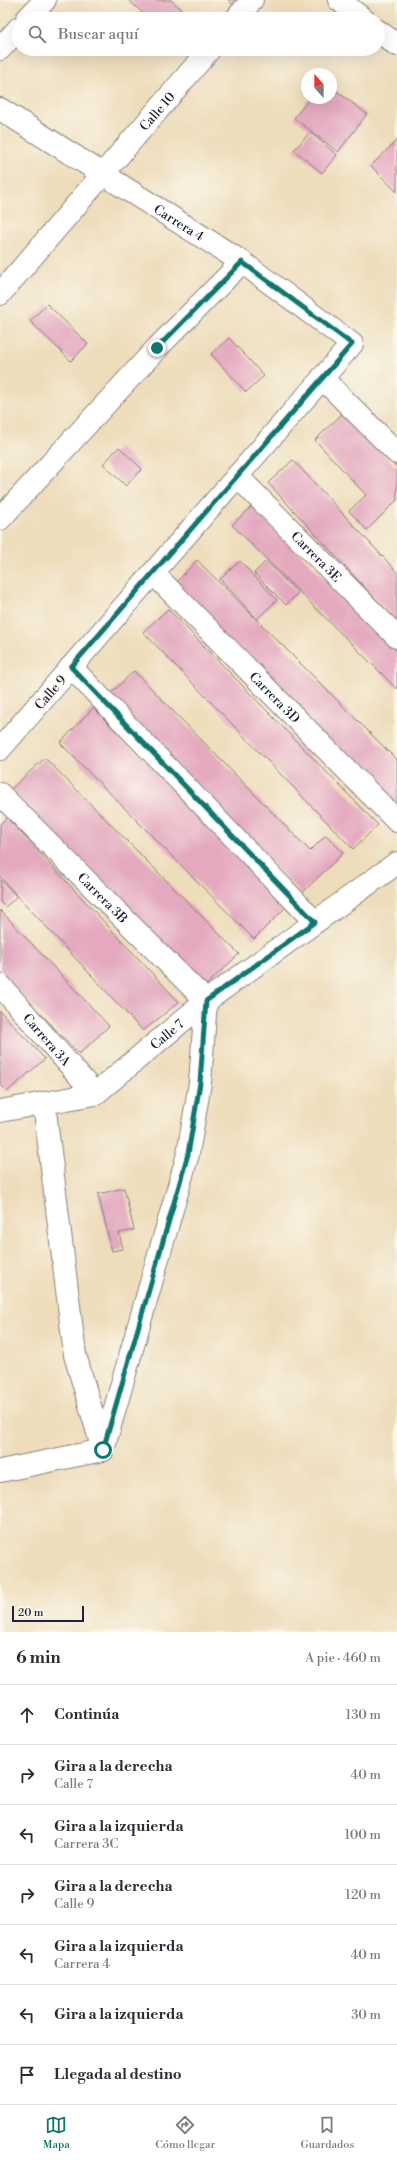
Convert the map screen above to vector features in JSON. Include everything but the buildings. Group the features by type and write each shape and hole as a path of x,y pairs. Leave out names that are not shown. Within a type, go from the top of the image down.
{"street":[{"path":"34,12 45,0"},
{"path":"242,12 252,0"},
{"path":"339,0 354,12"},
{"path":"0,49 12,36"},
{"path":"385,36 397,45"},
{"name":"Calle 10","path":"0,294 104,175 204,56"},
{"name":"Carrera 4","path":"0,109 242,262 352,344"},
{"path":"0,520 157,348 242,262"},
{"name":"Calle 9","path":"0,749 352,344"},
{"path":"322,378 397,453"},
{"name":"Carrera 3E","path":"237,476 397,637"},
{"name":"Carrera 3D","path":"153,573 397,821"},
{"path":"71,667 315,922"},
{"name":"Carrera 3B","path":"0,794 206,1001"},
{"name":"Calle 7","path":"0,1111 95,1094 206,1001 397,863"},
{"name":"Carrera 3A","path":"0,985 95,1094"},
{"path":"103,1450 188,1154 200,1083 206,1001"},
{"path":"44,1103 75,1355 103,1450"},
{"path":"0,1471 103,1450"}],"route":[{"path":"103,1450 188,1154 200,1083 206,1001 315,922 71,667 352,344 242,262 157,348"}]}
